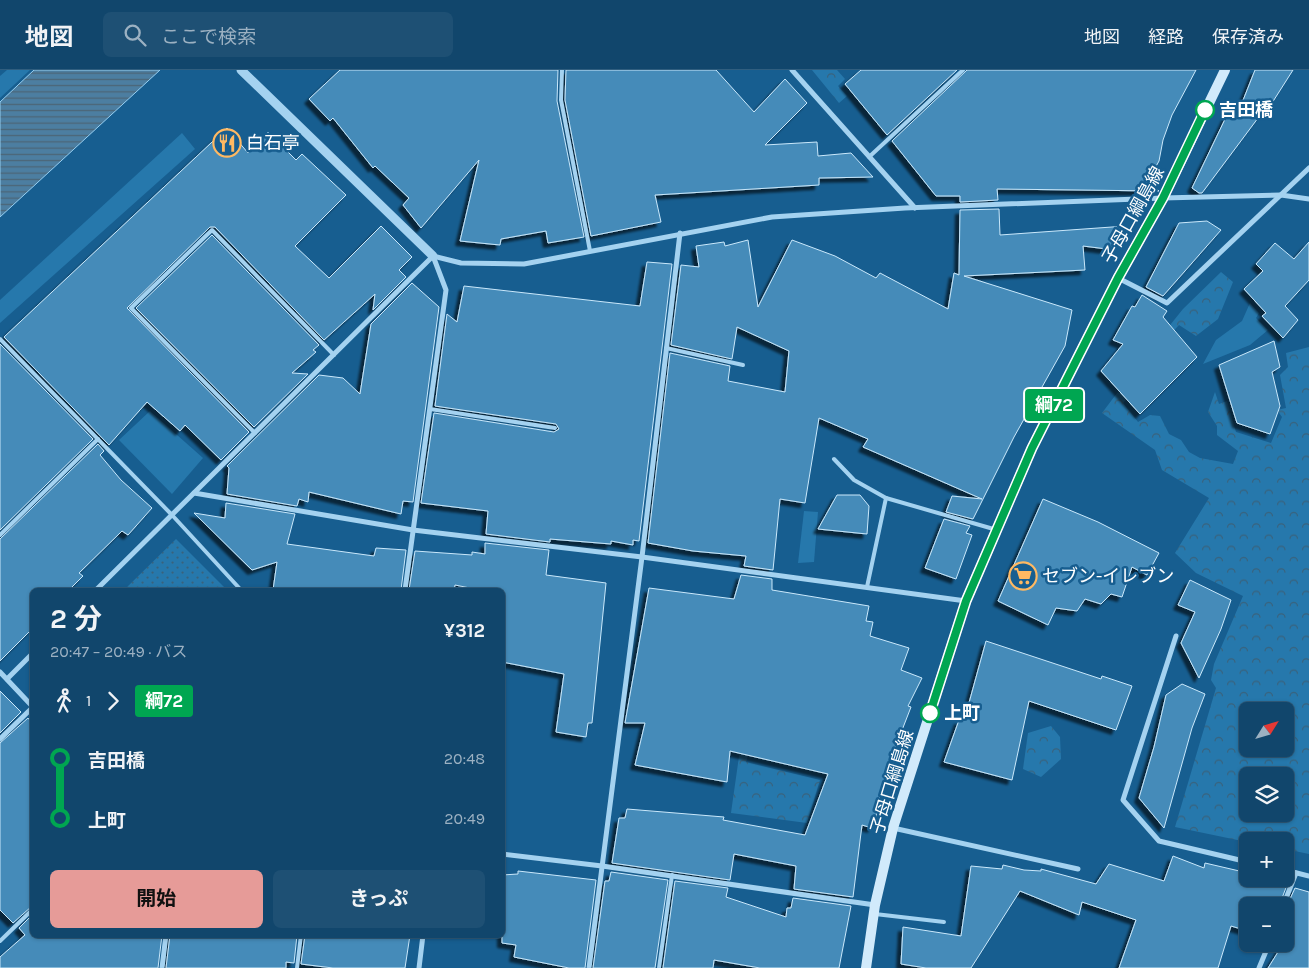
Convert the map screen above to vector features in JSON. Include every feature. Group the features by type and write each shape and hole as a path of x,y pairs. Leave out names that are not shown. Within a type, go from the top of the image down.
{"main road":[{"name":"子母口綱島線","path":"866,968 874,909 893,828 966,601 1032,448 1118,278 1163,198 1225,70"}],"street":[{"path":"241,70 433,256 446,290 405,588"},
{"path":"792,70 915,208"},
{"path":"1118,278 1167,302 1309,168"},
{"path":"433,256 461,264 524,264 772,217 915,208 1163,198 1281,195 1309,198"},
{"path":"589,968 642,557 680,233"},
{"path":"98,588 433,256"},
{"path":"194,493 413,530 642,557 966,601"},
{"path":"1176,636 1123,800 1159,841 1239,860"},
{"path":"7,679 30,656"},
{"path":"0,672 30,705"},
{"path":"0,739 30,709"},
{"path":"893,828 1078,870"},
{"path":"505,854 672,875 874,909"},
{"path":"1287,897 1296,873 1309,876"},
{"path":"162,968 166,938"},
{"path":"419,968 423,938"},
{"path":"1259,968 1266,952"}],"lane":[{"path":"562,70 561,100 590,251"},
{"path":"869,157 963,70"},
{"path":"255,433 131,308 212,230 334,355"},
{"path":"0,339 172,515 239,588"},
{"path":"666,348 743,364"},
{"path":"430,409 555,428"},
{"path":"0,535 98,439"},
{"path":"834,459 854,480 886,498 997,530"},
{"path":"867,587 886,498"},
{"path":"659,968 672,875"},
{"path":"874,909 944,922"},
{"path":"0,941 30,912"},
{"path":"296,968 301,938"}],"green space":[{"path":"7,70 30,70 0,98 0,76"},
{"path":"812,70 837,70 845,79 838,86 847,96 839,103"},
{"path":"182,133 195,149 0,323 0,300"},
{"path":"1221,272 1233,282 1218,319 1196,336 1179,325 1153,353 1150,350 1183,309"},
{"path":"1250,303 1259,313 1256,318 1268,330 1250,345 1203,364 1216,340 1242,321"},
{"path":"1309,347 1309,854 1294,851 1294,832 1239,832 1239,840 1175,827 1216,688 1211,680 1214,664 1243,596 1196,573 1175,553 1209,498 1162,470 1155,450 1102,413 1145,356 1156,369 1123,403 1138,422 1150,415 1160,416 1169,434 1181,440 1189,452 1200,458 1233,464 1238,451 1217,435 1217,426 1208,412 1215,392 1219,404 1227,401 1236,432 1271,443 1282,417 1277,410 1286,408 1280,375 1288,367 1286,353"},
{"path":"150,411 203,458 172,494 119,440"},
{"path":"804,511 818,512 814,562 798,563"},
{"path":"176,539 225,588 126,588"},
{"path":"748,693 765,699 746,762 820,780 807,823 731,813"},
{"path":"1051,726 1060,737 1061,759 1041,777 1023,769 1028,733"}],"shaded area":[{"path":"34,70 160,70 0,217 0,102"}],"building":[{"path":"340,70 558,70 557,101 584,237 548,243 546,231 501,239 500,245 460,241 479,160 421,228 403,205 409,198 375,166 373,168 333,118 330,121 309,99"},
{"path":"566,70 716,70 754,112 785,79 807,103 765,145 817,142 818,156 851,153 873,177 819,178 819,185 655,195 661,222 591,236 565,100"},
{"path":"861,70 957,70 887,135 845,84"},
{"path":"967,70 1196,70 1172,115 1163,140 1159,161 1149,179 1144,180 1159,191 997,189 998,200 960,202 960,196 936,196 892,141"},
{"path":"1255,70 1293,70 1272,103 1267,106 1202,193 1199,193 1192,188 1227,115 1236,118"},
{"path":"227,128 248,153 268,132 296,160 302,154 346,195 295,246 329,278 381,226 412,257 399,270 406,277 373,310 375,294 324,340 215,227 210,227 127,308 249,432 221,460 185,425 180,431 147,402 109,445 4,337"},
{"path":"999,209 1000,235 1126,226 1115,250 1083,246 1085,270 964,276 1072,310 1065,346 1014,437 973,519 946,512 952,496 982,499 863,447 868,439 819,418 805,503 780,499 773,570 744,566 746,556 693,551 648,543 670,353 730,366 728,381 785,392 789,351 737,327 732,359 671,345 681,265 699,267 696,246 724,242 725,246 748,240 758,307 792,240 835,256 876,278 880,273 948,309 954,273 959,275 960,210"},
{"path":"1207,221 1221,230 1163,296 1146,287 1179,223"},
{"path":"212,235 319,345 313,350 316,352 292,373 308,374 254,427 136,308"},
{"path":"1309,242 1309,280 1285,306 1298,320 1283,338 1262,316 1266,313 1244,289 1263,271 1256,264 1275,243 1294,259"},
{"path":"647,262 672,264 639,541 633,540 633,545 611,541 611,544 550,539 550,542 486,534 488,511 421,503 434,413 554,432 559,429 556,424 435,406 447,314 457,322 464,286 640,306"},
{"path":"412,283 439,307 413,502 403,501 401,514 309,492 308,502 299,499 297,506 227,494 229,468 227,466 319,375 343,378 360,394 371,324"},
{"path":"1142,295 1167,311 1163,317 1197,357 1140,414 1101,371 1123,344 1113,340 1132,306 1135,307"},
{"path":"1274,341 1280,367 1272,372 1280,406 1270,434 1237,423 1219,365"},
{"path":"0,344 93,439 0,530"},
{"path":"98,444 104,451 100,455 121,480 152,508 128,535 122,531 79,573 83,576 71,588 30,588 30,631 0,661 0,539"},
{"path":"837,495 860,495 869,506 867,534 818,529"},
{"path":"1043,499 1098,522 1159,553 1147,575 1132,567 1122,597 1111,594 1101,604 1085,599 1077,611 1056,608 1048,625 998,601"},
{"path":"226,503 295,514 287,544 374,556 376,548 406,550 401,588 273,588 277,562 252,570 194,513 225,518"},
{"path":"944,519 970,526 966,533 972,535 956,579 925,568"},
{"path":"485,543 549,550 546,575 606,583 592,723 588,723 586,737 556,732 564,674 505,663 505,588 470,588 455,585 454,588 409,588 415,551 472,555 472,552 485,554"},
{"path":"741,575 772,579 772,590 869,606 866,621 873,622 870,636 909,648 901,670 922,678 908,706 911,707 892,756 895,757 876,806 879,807 872,828 862,825 853,897 794,889 796,866 734,854 730,880 612,863 619,818 625,818 627,809 724,817 723,820 805,835 828,774 730,751 727,782 635,765 645,723 625,723 649,588 734,599"},
{"path":"1190,580 1231,600 1221,629 1199,678 1181,643 1195,612 1178,605"},
{"path":"986,641 1101,679 1102,676 1132,686 1116,730 1029,701 1012,780 944,762 959,720 964,721"},
{"path":"1182,684 1205,694 1192,728 1164,828 1139,798 1154,747 1166,695"},
{"path":"0,691 21,712 0,733"},
{"path":"28,718 30,720 30,908 13,923 0,910 0,743"},
{"path":"1173,856 1204,868 1205,863 1239,871 1239,887 1286,887 1282,897 1239,897 1239,928 1231,926 1218,968 1119,968 1136,920 1082,902 1079,915 1020,891 971,968 926,968 901,964 903,927 961,936 971,866 1002,869 1003,865 1024,870 1041,871 1041,869 1096,884 1109,864 1164,881"},
{"path":"518,871 596,880 585,968 569,968 514,957 516,945 502,943 502,938 505,938 505,875 518,874"},
{"path":"611,872 668,880 655,968 593,968 605,881 609,881"},
{"path":"675,881 728,888 726,897 786,917 787,908 791,908 793,898 851,906 839,968 760,968 714,960 713,968 663,968"},
{"path":"1295,888 1309,892 1309,968 1268,968 1278,952 1294,952 1294,897 1291,897"},
{"path":"30,917 30,938 162,938 158,968 0,968 0,957 25,935 19,928"},
{"path":"170,938 297,938 294,963 286,962 286,968 166,968"},
{"path":"305,938 410,938 405,968 333,968 301,964"}],"bus line":[{"name":"綱72","path":"930,713 966,601 1032,448 1118,278 1163,198 1205,110"}],"place":[{"name":"吉田橋","path":"1205,110"},
{"name":"白石亭","path":"227,143"},
{"name":"セブン-イレブン","path":"1023,576"},
{"name":"上町","path":"930,713"}]}
